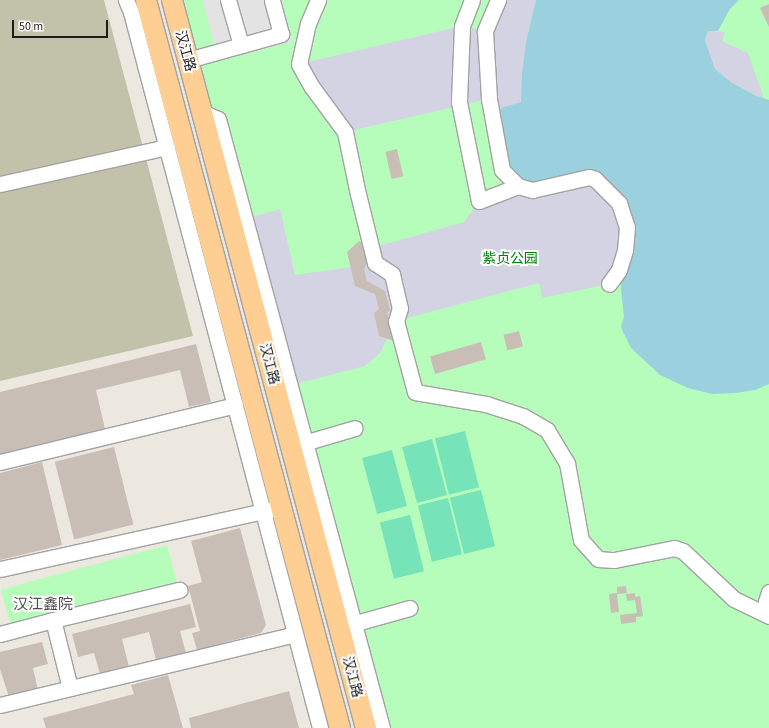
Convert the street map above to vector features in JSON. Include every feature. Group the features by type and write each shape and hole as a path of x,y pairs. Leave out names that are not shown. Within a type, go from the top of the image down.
{"main road":[{"name":"汉江路","path":"146,0 272,509 340,728"},
{"name":"汉江路","path":"172,0 202,112 298,445 346,626 366,728"}],"street":[{"path":"126,0 131,12 235,405 272,509 295,634 320,728"},
{"path":"228,0 241,45"},
{"path":"188,60 280,34 272,0"},
{"path":"318,0 308,23 299,64 312,87 345,132 355,181 375,262 392,274 400,308 396,321 414,392 486,404 522,416 547,430 567,463 581,540 598,559 614,560 674,548 683,551 734,598 769,616"},
{"path":"472,0 462,26 459,102 478,201 518,186"},
{"path":"498,0 485,31 489,99 502,170 518,186 536,190 589,177 594,179 619,203 627,227 625,250 619,270 609,284"},
{"path":"0,184 166,148"},
{"path":"0,462 235,405"},
{"path":"298,445 355,428"},
{"path":"0,569 272,509"},
{"path":"0,634 179,590"},
{"path":"769,592 766,602 769,613"},
{"path":"382,728 346,626 410,608"},
{"path":"53,620 70,688"},
{"path":"0,705 295,634"}],"shaded area":[{"path":"0,0 104,0 193,336 0,381"},
{"path":"203,0 282,0 292,42 218,61"},
{"path":"498,0 536,0 526,42 521,102 519,104 501,108 489,99 345,132 299,64 462,26 485,31"},
{"path":"708,31 725,32 722,41 748,53 764,98 754,95 731,82 715,69 705,40"},
{"path":"595,179 627,227 609,284 542,298 539,283 396,321 380,353 365,366 276,389 231,223 280,209 295,275 351,267 372,248 464,222 479,201"}],"green space":[{"name":"紫贞公园","path":"172,0 769,0 769,728 366,728"},
{"path":"465,431 479,487 449,495 435,438"},
{"path":"432,439 447,495 417,503 402,447"},
{"path":"392,450 407,506 377,514 362,458"},
{"path":"481,490 495,546 464,554 450,498"},
{"path":"448,498 462,554 432,562 418,505"},
{"path":"410,515 424,571 394,579 380,522"},
{"path":"167,545 179,590 13,635 1,590"}],"water":[{"path":"536,0 739,0 730,9 718,31 708,31 705,40 715,69 731,82 754,95 769,100 769,384 755,390 736,393 712,394 688,388 660,375 631,348 622,330 621,326 624,317 621,281 628,263 631,222 597,175 532,187 519,176 508,171 503,162 499,110 521,102 522,74 526,42"}],"building":[{"path":"769,4 769,27 760,8"},
{"path":"397,149 403,176 392,179 385,152"},
{"path":"359,241 364,244 368,261 364,269 367,281 385,291 390,310 387,313 394,341 379,336 374,313 379,309 375,294 355,286 347,252"},
{"path":"519,331 523,347 507,350 503,335"},
{"path":"481,342 486,359 435,374 430,357"},
{"path":"196,344 211,402 189,407 180,370 96,390 105,429 0,454 0,392"},
{"path":"114,447 133,525 74,539 55,462"},
{"path":"42,462 62,545 0,560 0,473"},
{"path":"240,528 266,625 261,633 197,650 192,633 200,631 188,586 202,582 191,541"},
{"path":"626,586 627,593 617,594 619,612 611,613 609,594 617,593 617,587"},
{"path":"635,593 635,597 640,596 643,616 636,617 636,622 621,624 620,615 637,613 635,600 627,601 626,594"},
{"path":"190,604 196,627 180,631 186,653 156,660 149,632 122,639 129,667 100,674 94,653 78,657 72,634"},
{"path":"42,642 48,664 33,668 38,690 9,697 0,669 0,652"},
{"path":"168,675 183,728 46,728 43,718 134,694 131,685"},
{"path":"289,691 299,728 191,728 189,718"}],"district":[{"name":"汉江鑫院","path":"43,605"}]}
